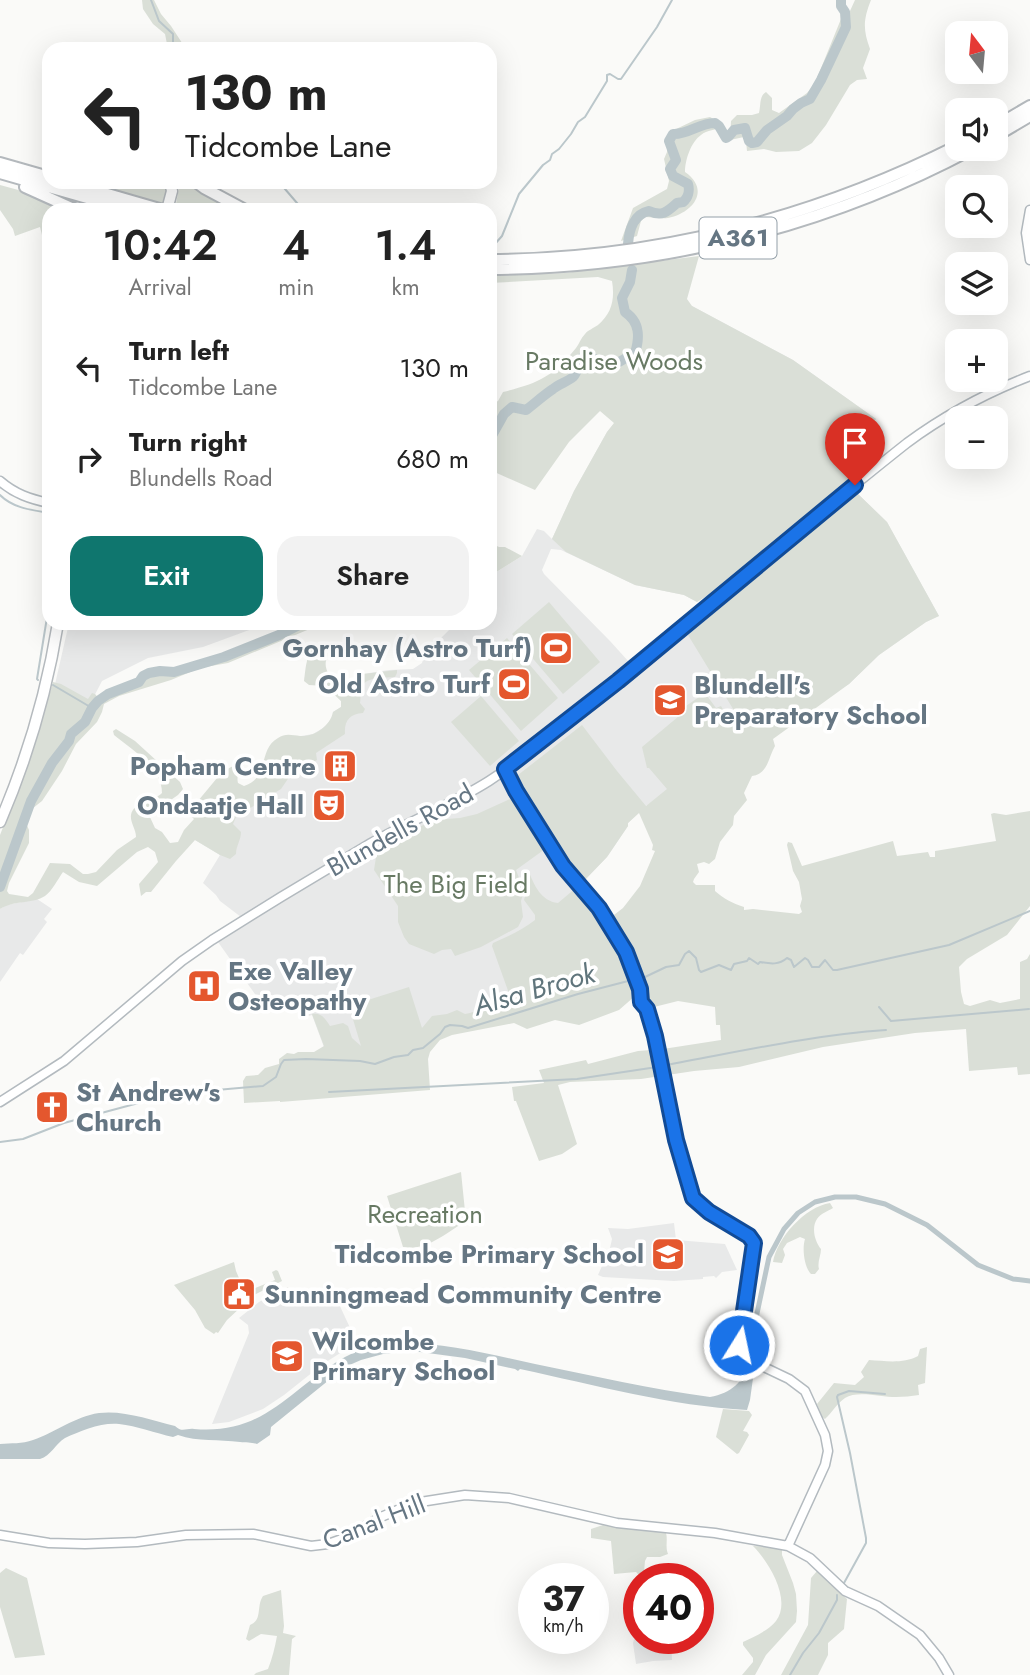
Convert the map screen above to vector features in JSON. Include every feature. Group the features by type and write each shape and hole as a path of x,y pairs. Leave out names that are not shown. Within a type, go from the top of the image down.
{"highway":[{"path":"1008,119 1030,106"},
{"path":"1008,129 1030,116"},
{"name":"A361","path":"497,260 602,253 710,236 785,216 851,194 945,152"},
{"name":"A361","path":"497,269 564,267 713,245 761,233 854,203 948,161"},
{"path":"0,163 42,175"},
{"path":"15,168 42,170"},
{"path":"0,175 62,203"},
{"path":"0,175 42,186"},
{"path":"52,189 103,203"},
{"path":"91,189 140,203"},
{"path":"206,189 232,203"}],"main road":[{"path":"0,822 32,733 57,630"}],"street":[{"path":"1030,209 1027,241 1030,260"},
{"name":"Blundells Road","path":"0,1102 64,1061 175,967 212,940 361,849 454,802 505,769 618,681 915,437 980,397 1030,376"},
{"path":"0,481 13,492 42,501"},
{"path":"505,769 563,866 605,916 626,952 641,1002 647,1009 660,1056 676,1140 693,1198 709,1212 749,1236 754,1243 739,1345 741,1353 747,1359 789,1379 805,1391 827,1442 825,1465 788,1546 817,1563 845,1591 878,1606 920,1635 949,1675"},
{"name":"Canal Hill","path":"0,1535 49,1543 85,1544 137,1542 186,1535 253,1534 300,1545 317,1546 342,1539 381,1517 414,1503 465,1495 509,1498 617,1523 715,1533 788,1546"}],"shaded area":[{"path":"692,306 793,360 876,419 855,439 868,470 697,602 684,595 635,585 561,550 551,549 542,570 544,574 610,641 635,672 688,635 857,493 887,522 939,616 879,655 849,684 646,806 628,823 607,857 581,884 513,1004 328,1058 312,1015 305,1017 293,996 262,1004 218,942 246,924 203,883 220,855 195,840 257,784 301,736 313,734 323,728 332,719 333,712 341,707 337,696 363,674 413,669 422,663 425,654 449,630 497,630 497,572 522,556 537,529 544,531 552,539 574,491 607,432 662,366"},
{"path":"67,630 249,630 203,647 148,658 102,681 89,706 53,693"},
{"path":"37,899 52,909 44,919 47,922 23,955 20,953 0,982 0,909 6,905"},
{"name":"Tidcombe Primary School","path":"674,1223 676,1240 725,1244 737,1270 722,1272 716,1278 714,1276 674,1281 598,1275 612,1239 608,1228 628,1229"},
{"name":"Wilcombe Primary School","path":"288,1287 295,1304 332,1289 358,1345 323,1364 263,1409 229,1422 212,1424 249,1333 248,1325 239,1318 259,1302"},
{"path":"396,1343 466,1349 622,1382 710,1397 736,1386 749,1362 755,1364 747,1410 662,1399 465,1358 420,1352 383,1354 345,1367 271,1427 270,1435 257,1444 193,1439 178,1435 173,1437 132,1426 106,1424 65,1438 40,1459 0,1459 0,1444 33,1440 81,1418 99,1413 137,1416 182,1430 219,1429 241,1425 276,1407 345,1357 370,1347"},
{"path":"635,1654 672,1654 672,1660 636,1664"}],"green space":[{"path":"142,0 154,0 181,42 167,42 165,34 153,24 143,9"},
{"path":"855,0 871,0 865,25 870,49 863,68 867,79 857,80 850,85 812,143 799,151 747,151 744,137 730,140 731,121 737,115 759,113 761,98 766,92 772,98 772,110 779,113 807,93 815,83 841,14 850,11"},
{"path":"710,117 723,124 723,127 697,138 686,162 685,172 697,186 696,200 677,215 665,218 645,217 641,221 637,236 621,241 633,208 667,189 669,181 664,159 667,137 672,131 695,120"},
{"path":"0,185 52,203 42,203 42,235 40,227 15,236 0,210"},
{"path":"105,189 167,189 164,203 153,203"},
{"path":"179,189 199,189 224,203 176,203"},
{"name":"Paradise Woods","path":"699,256 687,299 692,306 793,360 876,419 855,439 868,470 739,576 697,602 684,595 635,585 566,552 552,539 574,491 614,423 600,411 569,442 535,490 497,473 497,402 503,392 536,382 560,366 582,337 607,316 613,294 612,281 598,277 497,283 497,276 565,273"},
{"path":"857,493 887,522 939,616 879,655 849,684 773,739 775,746 767,765 757,775 752,776 744,793 747,800 734,816 733,825 720,842 715,859 709,864 697,864 699,872 693,882 696,885 715,885 715,891 744,907 744,910 799,914 802,912 802,899 788,842 792,843 802,866 893,841 897,856 928,852 930,857 935,857 935,851 996,841 991,814 1006,815 1030,811 1030,906 1007,935 967,959 959,967 964,1004 970,1006 990,1000 1000,1003 1020,999 1020,962 1030,954 1030,1074 1018,1075 1017,1067 969,1071 966,1029 915,1033 823,1047 739,1067 641,1079 570,1082 558,1085 577,1144 562,1154 539,1161 514,1101 512,1087 544,1083 539,1070 586,1060 588,1064 638,1051 721,1040 720,1025 716,1025 715,1007 678,1001 650,1008 630,948 610,918 623,908 640,886 655,851 652,850 653,845 639,813 628,823 607,857 581,884 571,873 518,790 516,779 582,725 646,806 667,789 647,768 642,747 685,711 683,708 705,693 716,708 721,706 736,732 741,722 688,635"},
{"path":"497,546 505,547 522,556 497,572"},
{"name":"Gornhay (Astro Turf)","path":"549,602 600,662 563,694 512,634"},
{"path":"291,630 307,630 228,663 200,668 119,696 104,704 97,722 76,744 42,801 28,812 26,823 29,843 9,883 9,894 28,897 50,863 70,864 83,874 96,872 117,850 136,837 131,815 140,804 162,793 161,784 152,767 114,735 113,731 116,729 135,741 180,782 183,789 178,795 149,815 155,828 162,832 170,843 178,842 194,819 188,813 222,772 244,760 238,783 244,786 252,782 258,776 272,743 283,735 306,736 316,733 329,722 333,712 341,707 341,701 325,686 309,685 304,681 307,660 315,646 319,643 328,646 326,662 329,675 340,679 343,686 348,686 363,674 397,670 397,673 395,677 377,678 365,683 361,687 360,703 365,709 363,713 349,719 345,734 316,753 317,760 294,770 281,789 236,817 233,824 241,832 236,854 230,859 195,840 151,892 141,896 139,884 158,862 155,852 148,847 137,852 97,886 79,882 63,872 45,896 0,909 0,835 32,753 53,682 88,699 92,693 95,694 101,701 126,691 157,673 175,673 221,660"},
{"name":"Old Astro Turf","path":"507,638 558,698 521,731 469,670"},
{"path":"481,696 519,741 490,766 451,722"},
{"name":"The Big Field","path":"510,799 526,814 545,849 516,870 524,891 521,901 523,917 518,927 481,947 455,956 451,949 434,954 409,944 398,922 398,906 374,870 377,851 433,820 477,814"},
{"path":"529,872 539,892 552,902 558,903 577,887 605,923 624,955 635,985 635,996 619,1010 579,1025 555,1020 527,1029 514,1023 452,1035 440,1040 428,1059 430,1090 244,1103 243,1081 246,1076 258,1075 265,1068 279,1064 279,1059 287,1053 314,1052 324,1046 312,1014 321,1015 330,1026 343,1023 348,1026 352,1038 361,1046 349,1006 409,987 422,1028 432,1016 457,1010 470,1013 511,999 492,946 535,920 535,915 524,900 527,889 521,875"},
{"name":"Recreation","path":"461,1172 466,1221 428,1244 403,1247 387,1196"},
{"path":"830,1203 833,1208 818,1217 814,1226 821,1249 819,1269 815,1274 811,1274 807,1267 805,1239 800,1237 787,1243 783,1249 785,1255 782,1263 773,1262 780,1243 794,1225 811,1211"},
{"path":"234,1262 245,1292 275,1280 272,1272 276,1270 282,1281 254,1295 214,1334 205,1328 195,1310 174,1285"},
{"path":"927,1347 925,1383 918,1385 919,1395 850,1396 839,1403 825,1419 822,1417 817,1404 834,1383 855,1385 864,1377 861,1372 869,1360 906,1360 918,1356 920,1349"},
{"path":"723,1409 749,1411 752,1415 743,1431 749,1435 737,1454 716,1437"},
{"path":"603,1525 662,1531 666,1533 668,1554 647,1557 645,1563 623,1563 623,1573 614,1574 611,1541 591,1538 591,1529"},
{"path":"753,1546 782,1547 782,1555 796,1594 797,1611 796,1622 766,1655 755,1675 742,1675 753,1662 743,1642 773,1625 780,1612 781,1603 772,1571"},
{"path":"6,1568 27,1578 45,1655 15,1658 0,1607 0,1573"},
{"path":"817,1571 847,1599 844,1629 828,1643 828,1655 818,1675 781,1675 808,1625 811,1578"},
{"path":"281,1590 283,1633 296,1636 292,1639 289,1675 254,1675 268,1669 277,1636 261,1634 249,1641 246,1639 250,1625 257,1620 263,1596"}],"waterway":[{"path":"151,0 159,21 173,34 173,42"},
{"path":"497,242 502,236 519,194 585,117 607,81 607,75 621,79 672,0"},
{"path":"628,244 631,228 640,215 649,211 664,213 677,203 683,202 687,196 688,184 673,176 670,169 676,160 669,141 673,134 715,123 726,138 734,130 745,128 749,141 757,142 767,130 810,99 846,27 841,0"},
{"path":"285,189 297,203"},
{"path":"497,426 512,407 526,410 555,387 571,379 584,357 588,355 605,365 619,362 635,353 638,330 634,320 625,312 622,298 630,282 632,270"},
{"path":"0,495 16,506 42,512"},
{"path":"38,680 45,630"},
{"path":"0,887 31,801 71,734 85,722 98,701 108,694 139,682 149,673 174,672 224,657 289,630"},
{"path":"53,685 92,708"},
{"name":"Alsa Brook","path":"638,979 666,967 679,965 689,951 696,958 701,972 719,965 731,970 734,964 749,958 758,964 778,963 787,958 794,967 805,958 812,967 819,967 825,960 833,970 837,970 949,945 1030,911"},
{"name":"Alsa Brook","path":"0,1142 23,1139 64,1123 146,1101 194,1092 263,1086 276,1077 284,1060 360,1061 375,1064 423,1048 450,1025 468,1028 632,980"},
{"path":"879,1007 891,1021 1029,1009"},
{"path":"666,1065 803,1040 886,1030"},
{"path":"329,1092 577,1079 657,1067"},
{"path":"752,1362 755,1323 769,1257 784,1229 798,1213 815,1202 835,1197 856,1197 885,1204 927,1225 978,1265 1013,1279 1030,1281"},
{"path":"844,1583 866,1543 866,1538 837,1397 849,1391 885,1394"},
{"path":"790,1675 819,1633 837,1600 837,1595"}],"place":[{"name":"Gornhay (Astro Turf)","path":"556,648"},
{"name":"Old Astro Turf","path":"514,684"},
{"name":"Blundell's Preparatory School","path":"670,700"},
{"name":"Popham Centre","path":"340,766"},
{"name":"Ondaatje Hall","path":"329,805"},
{"name":"Exe Valley Osteopathy","path":"204,986"},
{"name":"St Andrew's Church","path":"52,1107"},
{"name":"Tidcombe Primary School","path":"668,1254"},
{"name":"Sunningmead Community Centre","path":"239,1294"},
{"name":"Wilcombe Primary School","path":"287,1356"}],"route":[{"path":"739,1345 754,1243 749,1236 709,1212 693,1198 676,1140 655,1036 647,1009 641,1002 640,989 626,952 599,908 563,866 505,769 618,681 855,485"}]}
